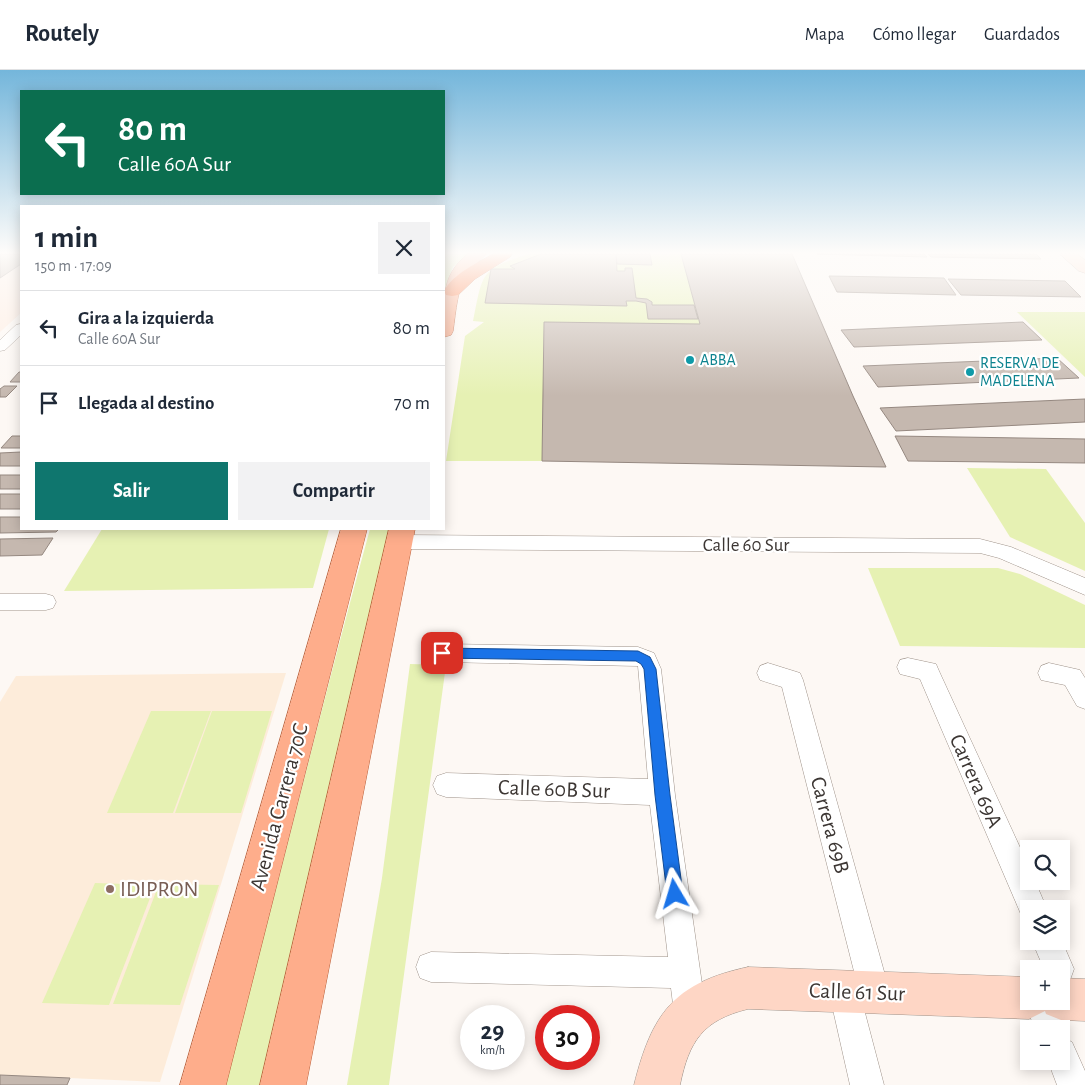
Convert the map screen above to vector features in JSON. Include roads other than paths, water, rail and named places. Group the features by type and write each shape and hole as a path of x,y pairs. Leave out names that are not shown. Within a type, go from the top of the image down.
{"main road":[{"path":"445,326 450,301"},
{"name":"Avenida Carrera 70C","path":"203,1085 354,530"},
{"path":"283,1085 400,536"}],"street":[{"path":"0,347 20,329"},
{"name":"Calle 60 Sur","path":"400,536 980,546 1004,552 1085,587"},
{"path":"0,602 46,602"},
{"path":"442,653 638,656 646,660 650,669 662,795 688,993 675,1032 660,1067 657,1085"},
{"name":"Carrera 69A","path":"908,667 928,671 1029,900"},
{"name":"Carrera 69B","path":"768,673 792,680 859,992 867,1085"},
{"path":"1049,673 1072,677 1085,699"},
{"name":"Calle 60B Sur","path":"446,785 645,791 662,795"},
{"path":"431,967 688,993"},
{"name":"Calle 61 Sur","path":"688,993 713,997 748,988 1020,998"},
{"path":"1068,1070 1074,1085"}],"place":[{"name":"ABBA","path":"690,360"},
{"name":"RESERVA DE MADELENA","path":"970,372"},
{"name":"IDIPRON","path":"110,889"}]}
